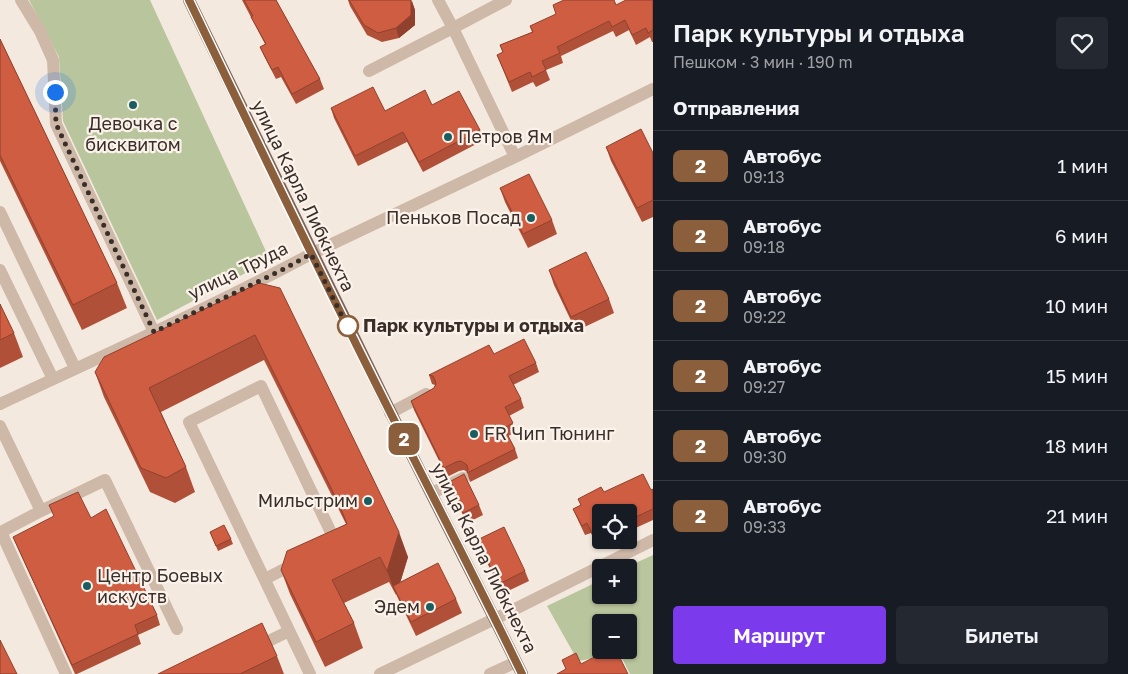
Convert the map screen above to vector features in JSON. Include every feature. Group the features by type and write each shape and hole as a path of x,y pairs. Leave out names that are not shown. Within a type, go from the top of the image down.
{"main road":[{"name":"улица Карла Либкнехта","path":"189,0 311,254 522,674"}],"street":[{"path":"22,0 40,31 53,60 56,124 154,332"},
{"path":"438,0 515,157"},
{"path":"368,71 506,0"},
{"name":"улица Труда","path":"0,404 154,332 653,89"},
{"path":"0,212 75,368"},
{"path":"0,270 53,379"},
{"path":"310,674 189,422 261,386 336,543 321,551"},
{"path":"390,413 430,392"},
{"path":"0,426 41,512"},
{"path":"432,493 463,478"},
{"path":"66,674 1,532 105,480 177,629"},
{"path":"380,674 496,619 653,540"},
{"path":"264,579 305,558"},
{"path":"246,652 290,631"},
{"path":"490,674 516,662"}],"green space":[{"path":"29,0 150,0 270,260 157,320 63,121 59,57"},
{"path":"653,555 653,674 630,674 622,659 637,659 637,614 592,614 592,659 578,661 547,606 592,584 592,604 637,604 637,562"}],"building":[{"path":"244,0 276,0 320,79 292,94 278,67 272,70 260,47 266,44"},
{"path":"349,0 411,0 411,15 396,28 378,33 364,25"},
{"path":"564,0 614,0 616,5 626,0 653,0 653,30 648,33 646,28 632,35 625,20 612,27 609,21 557,47 560,53 542,61 546,70 532,77 530,72 509,82 497,55 503,52 500,45 533,32 530,26 556,14 553,5"},
{"path":"0,39 117,283 73,305 0,155"},
{"path":"373,87 385,111 425,90 432,105 459,91 480,130 419,162 403,132 355,156 331,108"},
{"path":"641,129 653,153 653,200 637,208 606,147"},
{"name":"Пеньков Посад","path":"529,174 552,220 523,234 500,188"},
{"path":"586,252 609,299 571,317 549,270"},
{"path":"259,283 280,288 399,532 387,571 380,557 332,580 354,623 316,642 281,570 287,551 347,524 339,504 255,335 149,388 186,467 166,478 141,468 95,372 104,357"},
{"path":"0,304 14,333 0,340"},
{"path":"524,339 536,363 509,376 521,399 505,407 513,423 504,428 515,449 467,473 467,465 461,461 444,468 411,401 434,388 435,380 433,376 429,375 489,345 494,354"},
{"path":"464,474 479,505 463,513 452,489 454,488 451,481"},
{"path":"643,474 651,490 653,489 653,509 637,516 637,504 592,504 592,533 587,523 582,526 573,509 581,505 578,499 601,487 604,492"},
{"name":"Центр Боевых искуств","path":"78,492 91,518 106,509 157,615 135,625 138,634 72,665 13,537 54,516 49,505"},
{"path":"224,525 231,539 216,546 210,532"},
{"path":"504,527 525,571 499,584 477,540"},
{"name":"Эдем","path":"438,563 456,599 411,622 393,586"},
{"path":"262,623 277,656 240,674 158,674"},
{"path":"0,640 17,674 0,674"},
{"path":"576,653 581,664 592,658 620,659 628,674 557,674 566,669 562,660"}],"bus line":[{"name":"2","path":"189,0 311,254 522,674"}],"place":[{"name":"Девочка с бисквитом","path":"133,105"},
{"name":"Петров Ям","path":"448,137"},
{"name":"Пеньков Посад","path":"531,218"},
{"name":"Парк культуры и отдыха","path":"348,326"},
{"name":"FR Чип Тюнинг","path":"474,434"},
{"name":"Мильстрим","path":"368,501"},
{"name":"Центр Боевых искуств","path":"87,586"},
{"name":"Эдем","path":"430,607"}],"route":[{"path":"55,92 56,124 154,332 311,254 350,332 348,326"}]}
